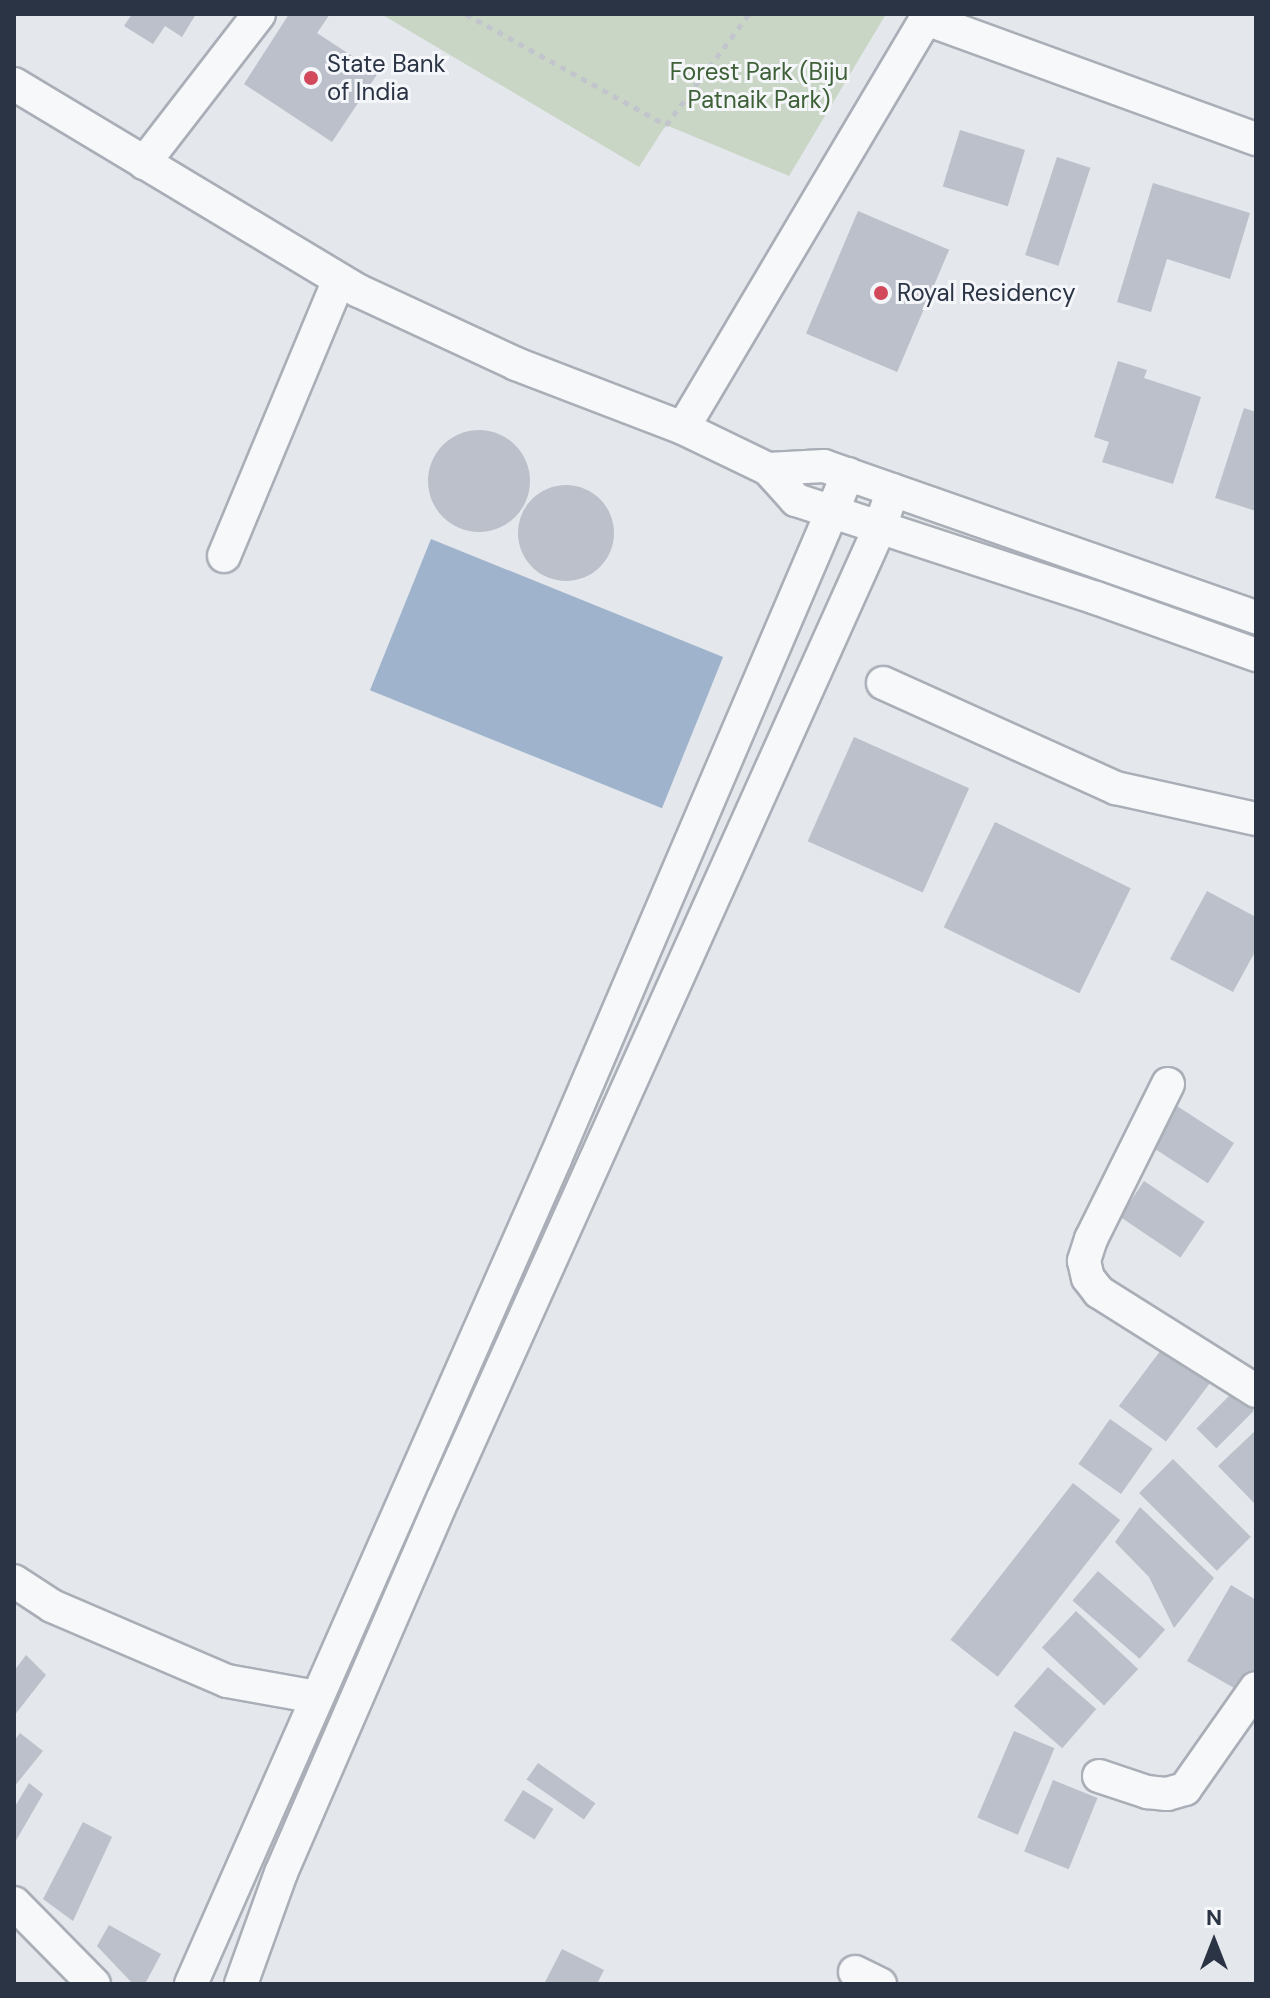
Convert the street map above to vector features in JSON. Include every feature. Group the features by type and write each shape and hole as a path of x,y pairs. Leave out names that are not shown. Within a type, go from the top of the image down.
{"street":[{"path":"144,163 259,14"},
{"path":"683,428 928,17 1256,139"},
{"path":"14,84 339,280 516,364 683,428 768,469 796,500 1256,655"},
{"path":"224,556 339,280"},
{"path":"768,469 824,466 1256,617"},
{"path":"191,1984 555,1159 848,474"},
{"path":"241,1984 281,1873 443,1499 880,527 893,490"},
{"path":"883,683 1116,788 1256,819"},
{"path":"1168,1084 1091,1239 1084,1261 1088,1278 1099,1292 1256,1391"},
{"path":"14,1581 52,1606 227,1681 317,1697"},
{"path":"1099,1776 1147,1792 1167,1794 1185,1789 1256,1688"},
{"path":"14,1903 94,1984"}],"path":[{"path":"466,14 666,125 749,14"}],"green space":[{"name":"Forest Park (Biju Patnaik Park)","path":"381,14 886,14 789,176 666,125 639,167"}],"water":[{"path":"431,539 723,657 662,808 370,690"}],"building":[{"path":"132,14 196,14 182,37 165,26 153,44 124,26"},
{"name":"State Bank of India","path":"289,14 330,14 317,33 378,73 332,142 244,84"},
{"path":"960,130 1025,150 1008,206 943,186"},
{"path":"1057,157 1090,168 1058,266 1025,255"},
{"path":"1153,183 1250,213 1230,279 1167,259 1151,312 1117,302"},
{"name":"Royal Residency","path":"858,211 949,250 897,372 806,333"},
{"path":"1118,361 1147,370 1144,378 1201,397 1173,484 1102,462 1109,442 1094,437"},
{"path":"1244,408 1256,412 1256,511 1215,498"},
{"path":"479,430 499,433 522,452 527,461 530,481 527,501 508,524 499,529 479,532 459,529 436,510 431,501 428,481 431,461 450,438 459,433"},
{"path":"566,485 584,488 600,499 611,515 614,533 611,551 600,567 584,578 566,581 548,578 532,567 521,551 518,533 521,515 532,499 548,488"},
{"path":"854,737 969,788 923,892 808,841"},
{"path":"995,822 1131,888 1079,993 944,927"},
{"path":"1207,891 1256,917 1256,950 1233,992 1170,959"},
{"path":"1177,1106 1234,1143 1208,1183 1151,1146"},
{"path":"1144,1181 1205,1222 1180,1257 1120,1217"},
{"path":"1164,1346 1211,1382 1166,1441 1119,1406"},
{"path":"1234,1391 1254,1411 1216,1448 1197,1428"},
{"path":"1110,1419 1153,1449 1121,1494 1078,1464"},
{"path":"1256,1430 1256,1505 1218,1466"},
{"path":"1173,1459 1251,1537 1217,1571 1139,1493"},
{"path":"1073,1483 1120,1520 998,1677 950,1640"},
{"path":"1140,1507 1214,1578 1174,1628 1149,1577 1115,1542"},
{"path":"1098,1571 1165,1629 1140,1659 1072,1600"},
{"path":"1231,1585 1256,1600 1256,1667 1241,1692 1187,1661"},
{"path":"1076,1611 1138,1669 1104,1706 1042,1648"},
{"path":"26,1655 46,1675 14,1716 14,1671"},
{"path":"1048,1667 1096,1709 1062,1748 1014,1706"},
{"path":"1014,1731 1055,1748 1018,1835 977,1818"},
{"path":"20,1733 43,1751 14,1787 14,1741"},
{"path":"538,1763 595,1803 584,1820 527,1779"},
{"path":"1053,1780 1098,1798 1069,1869 1024,1851"},
{"path":"29,1783 43,1794 14,1844 14,1808"},
{"path":"523,1790 554,1809 534,1840 504,1821"},
{"path":"83,1822 112,1837 73,1921 43,1899"},
{"path":"109,1925 161,1954 145,1984 133,1984 97,1946"},
{"path":"562,1949 604,1970 597,1984 544,1984"}],"place":[{"name":"State Bank of India","path":"311,78"},
{"name":"Royal Residency","path":"881,293"}]}
